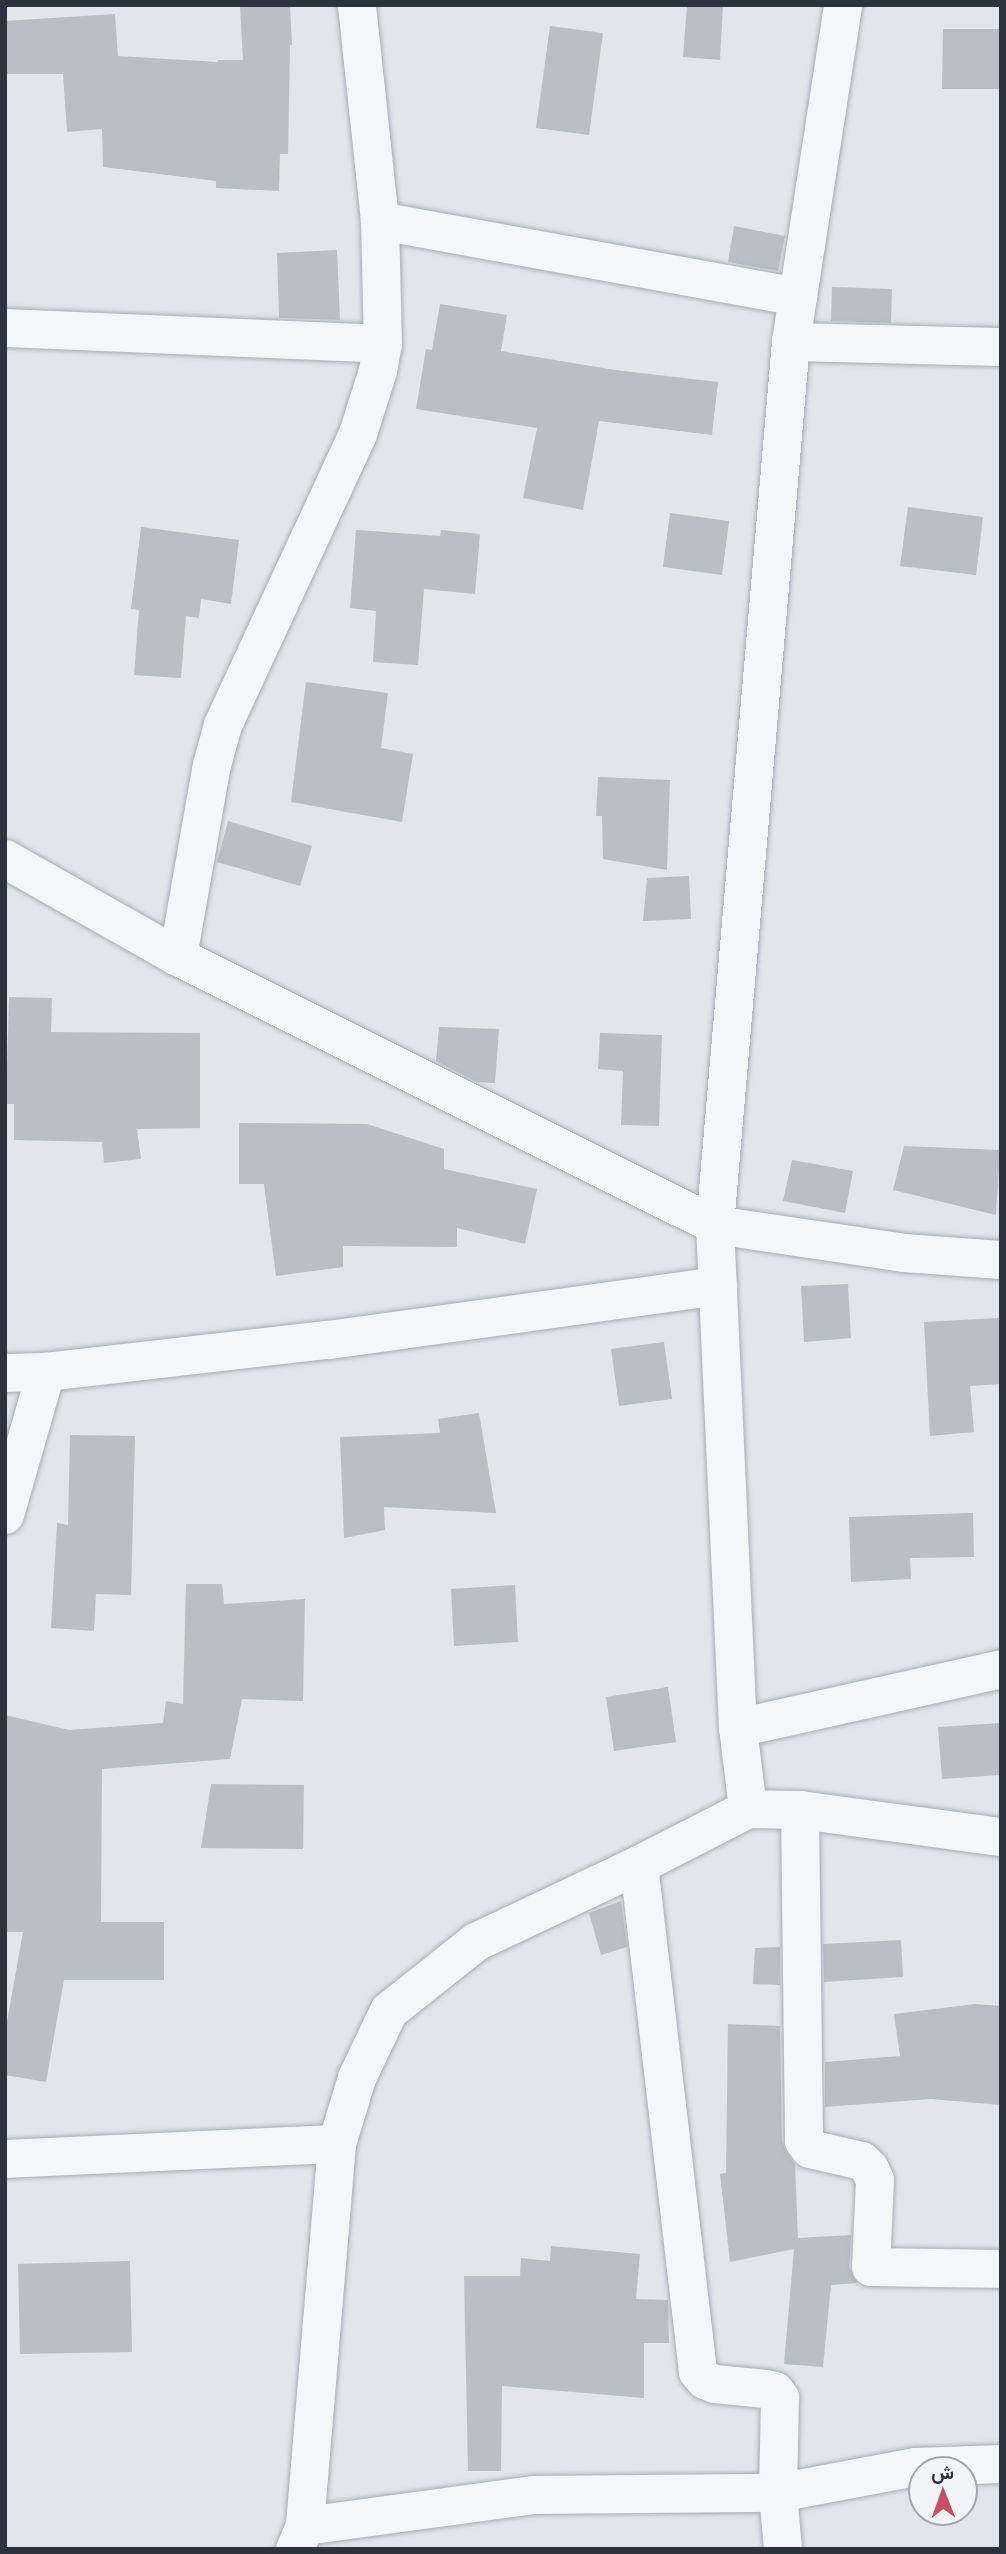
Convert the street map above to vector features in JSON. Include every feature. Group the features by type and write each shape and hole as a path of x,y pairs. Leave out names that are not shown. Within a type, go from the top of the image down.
{"street":[{"path":"178,957 212,765 223,725 358,434 379,371 383,344 380,221 357,5"},
{"path":"748,1809 738,1728 715,1225 791,342 843,5"},
{"path":"380,221 798,297"},
{"path":"5,328 383,344"},
{"path":"791,342 1001,347"},
{"path":"5,859 178,957 715,1225 904,1254 1001,1260"},
{"path":"5,1373 46,1372 329,1340 718,1286"},
{"path":"5,1515 46,1372"},
{"path":"738,1728 1001,1669"},
{"path":"1001,1837 800,1810 748,1809 639,1865 476,1942 388,2011 357,2078 337,2144 300,2537 533,2494 778,2493 916,2467 1001,2464"},
{"path":"800,1810 804,2141 810,2149 862,2161 870,2169 875,2180 871,2267 1001,2269"},
{"path":"639,1865 698,2372 705,2380 715,2384 766,2389 775,2391 780,2398 778,2493 783,2549"},
{"path":"5,2159 337,2144"}],"building":[{"path":"240,5 290,5 292,45 288,154 280,154 279,191 216,188 216,181 103,167 102,129 67,132 63,74 5,74 5,21 115,14 118,56 218,62 243,60"},
{"path":"687,5 723,5 720,60 683,57"},
{"path":"550,26 603,33 589,135 536,128"},
{"path":"943,29 1001,29 1001,89 942,89"},
{"path":"734,226 785,236 778,271 728,262"},
{"path":"337,250 340,320 279,318 277,253"},
{"path":"832,287 892,289 891,323 831,321"},
{"path":"440,304 507,315 501,351 615,370 718,382 712,435 599,421 583,510 523,498 537,428 416,409 426,349 432,350"},
{"path":"908,507 983,517 976,575 900,566"},
{"path":"670,513 729,521 722,575 663,567"},
{"path":"141,527 239,540 231,604 201,599 199,618 186,616 181,678 134,675 139,610 131,609"},
{"path":"356,530 440,536 441,530 480,534 475,594 424,589 418,665 373,662 376,611 350,608"},
{"path":"306,682 388,693 381,748 413,754 402,822 291,802"},
{"path":"598,777 670,780 667,870 603,859 602,816 596,816"},
{"path":"228,821 312,846 300,886 217,862"},
{"path":"689,876 691,919 643,921 647,878"},
{"path":"9,997 52,998 51,1032 200,1033 200,1128 137,1129 141,1159 104,1163 102,1142 14,1140 14,1104 6,1104"},
{"path":"439,1027 499,1029 495,1083 477,1082 436,1061"},
{"path":"600,1033 662,1035 659,1126 621,1125 623,1071 598,1069"},
{"path":"239,1123 367,1124 444,1149 444,1169 537,1189 525,1244 457,1228 457,1247 343,1246 343,1267 276,1276 264,1184 239,1184"},
{"path":"904,1146 1000,1150 996,1215 893,1190"},
{"path":"792,1160 853,1171 845,1213 783,1201"},
{"path":"848,1284 851,1338 804,1342 801,1286"},
{"path":"999,1318 1001,1384 970,1386 974,1432 930,1436 924,1322"},
{"path":"664,1342 672,1399 619,1406 611,1349"},
{"path":"479,1413 496,1513 384,1507 385,1530 344,1538 340,1437 440,1433 438,1419"},
{"path":"70,1435 135,1436 131,1595 96,1594 94,1631 51,1628 57,1523 68,1525"},
{"path":"973,1513 974,1557 910,1558 911,1579 851,1582 849,1517"},
{"path":"186,1584 222,1584 224,1604 305,1599 303,1701 242,1699 230,1759 102,1769 101,1922 164,1922 164,1980 64,1980 46,2082 5,2075 5,2033 23,1932 5,1932 5,1715 69,1730 163,1723 166,1701 183,1704"},
{"path":"515,1585 518,1642 454,1646 451,1589"},
{"path":"668,1687 676,1742 614,1751 606,1697"},
{"path":"1001,1723 1001,1775 942,1779 938,1727"},
{"path":"211,1784 304,1785 303,1849 201,1848"},
{"path":"621,1901 627,1947 601,1955 589,1913"},
{"path":"901,1940 903,1977 824,1982 823,1944"},
{"path":"780,1947 780,1985 753,1984 755,1948"},
{"path":"975,2004 1001,2006 1001,2105 931,2099 825,2107 825,2062 900,2056 894,2014"},
{"path":"728,2024 780,2026 782,2141 795,2164 798,2238 851,2235 849,2267 857,2283 831,2285 823,2367 784,2364 794,2249 730,2262 720,2174 726,2173"},
{"path":"551,2246 640,2254 636,2299 668,2300 669,2343 644,2343 644,2398 502,2386 501,2471 468,2471 464,2276 520,2276 521,2258 550,2261"},
{"path":"130,2261 132,2352 20,2354 18,2264"}]}
